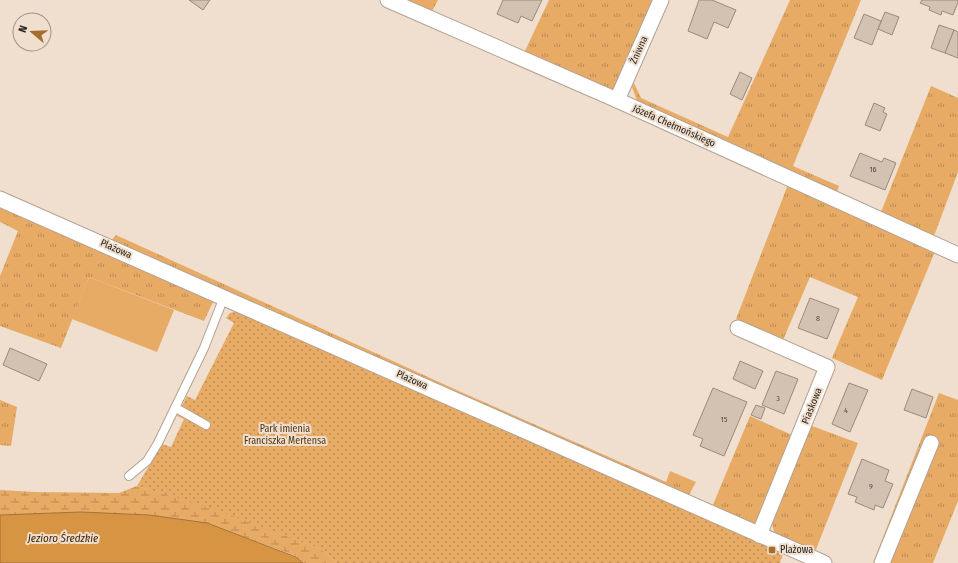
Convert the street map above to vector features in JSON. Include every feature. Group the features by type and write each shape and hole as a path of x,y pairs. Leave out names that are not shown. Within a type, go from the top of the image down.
{"street":[{"name":"Józefa Chełmońskiego","path":"388,0 617,100 958,255"},
{"name":"Żniwna","path":"617,100 661,0"},
{"name":"Plażowa","path":"0,199 824,563"},
{"name":"Piaskowa","path":"738,328 827,367 759,535"},
{"path":"882,563 931,443"}],"lane":[{"path":"129,476 147,461 158,443 204,348 224,297"},
{"path":"176,408 206,425"}],"green space":[{"path":"398,0 438,0 430,15"},
{"path":"549,0 654,0 612,92 524,53"},
{"path":"790,0 861,0 793,166 839,186 837,192 637,101 632,87 634,83 641,98 728,137"},
{"path":"931,86 958,98 958,172 934,236 881,212"},
{"path":"789,182 936,249 882,380 832,358 858,297 810,277 783,340 736,319"},
{"path":"0,207 214,300 204,321 89,277 61,348 0,326 0,276 18,231 0,222"},
{"path":"116,235 461,392 666,482 670,471 696,482 688,497 226,290 111,241"},
{"path":"89,277 174,310 157,352 72,319"},
{"name":"Park imienia Franciszka Mertensa","path":"237,311 783,553 780,563 337,563 321,549 214,509 137,486 162,444 171,447 184,419 177,416 187,396 195,400 234,323 226,318 230,313"},
{"path":"939,393 958,400 958,501 933,563 873,563"},
{"path":"0,400 17,407 11,446 0,445"},
{"path":"750,416 792,435 756,526 712,507"},
{"path":"812,426 858,443 815,552 777,536 774,532 772,523"},
{"path":"137,486 214,508 321,549 337,563 303,563 296,556 207,523 149,515 81,512 0,515 0,490 119,493"}],"water":[{"name":"Jezioro Średzkie","path":"81,512 149,515 207,523 296,557 303,563 0,563 0,515"}],"building":[{"path":"189,0 210,0 203,10"},
{"path":"503,0 542,0 532,21 521,16 518,23 497,14"},
{"path":"699,0 712,0 736,10 728,28 714,22 707,39 688,31"},
{"path":"922,0 958,0 958,2 953,15 942,11 941,15 929,10 930,7 920,3"},
{"path":"885,12 899,17 892,35 878,29"},
{"path":"864,14 881,21 872,45 854,38"},
{"path":"939,25 954,30 945,53 931,48"},
{"path":"954,30 958,32 958,58 945,53"},
{"path":"740,72 752,78 742,100 730,94"},
{"path":"874,103 885,108 883,112 887,114 880,131 865,125"},
{"path":"860,153 882,162 884,158 896,163 885,190 850,176"},
{"path":"810,298 839,309 827,339 798,328"},
{"path":"10,348 47,364 39,381 3,365"},
{"path":"740,361 763,371 755,389 733,379"},
{"path":"776,371 798,379 784,414 762,405"},
{"path":"849,383 868,390 850,432 832,424"},
{"path":"713,388 747,402 724,456 700,446 703,439 693,435"},
{"path":"912,389 933,397 926,418 904,410"},
{"path":"756,405 765,408 761,419 751,415"},
{"path":"862,459 889,470 885,481 893,484 883,508 875,505 874,510 855,502 857,497 848,494"}],"place":[{"name":"Plażowa","path":"772,550"}]}
